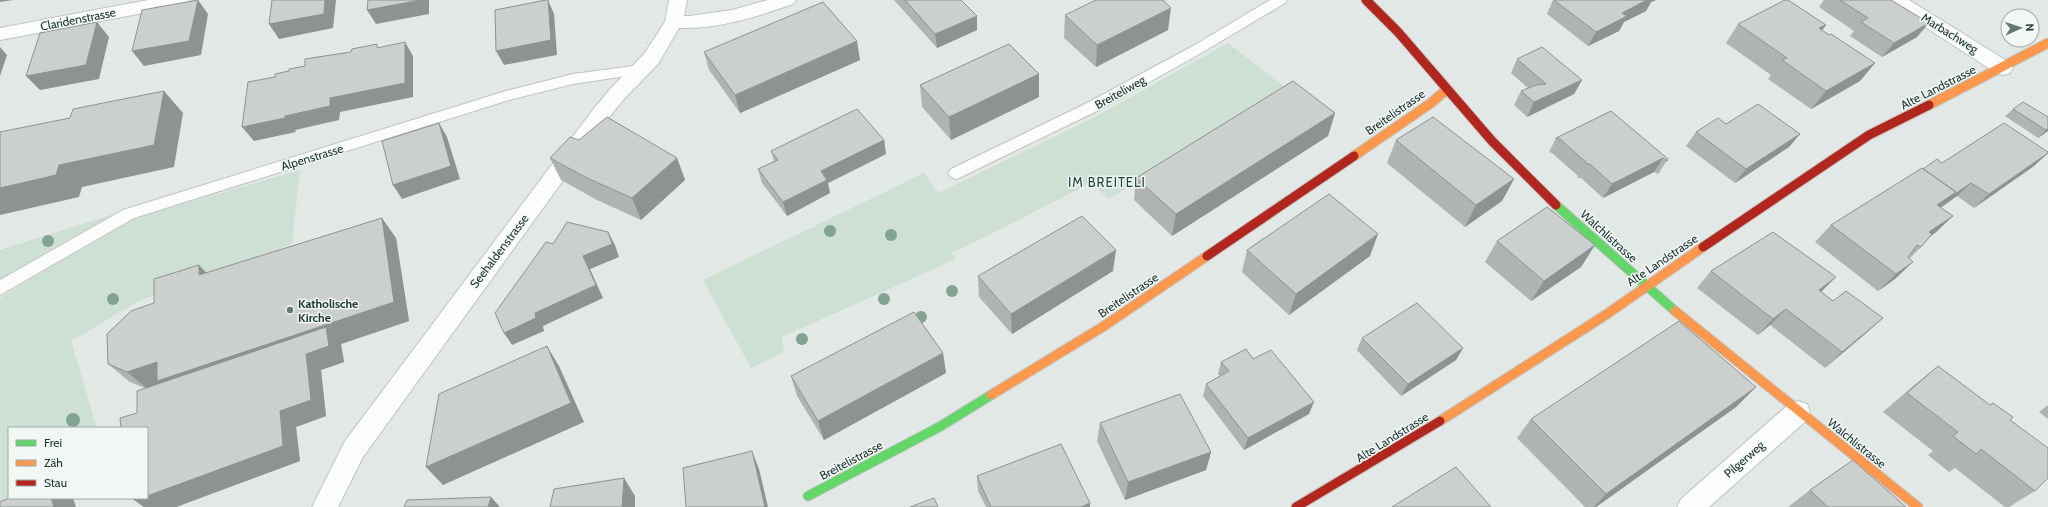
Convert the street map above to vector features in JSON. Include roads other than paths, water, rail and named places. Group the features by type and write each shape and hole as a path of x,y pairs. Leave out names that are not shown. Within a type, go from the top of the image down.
{"street":[{"name":"Claridenstrasse","path":"0,34 128,5 180,0"},
{"name":"Seehaldenstrasse","path":"325,507 354,449 402,383 599,116 617,94 651,59 674,22 678,0"},
{"path":"674,22 693,23 713,21 748,13 788,0"},
{"name":"Walchlistrasse","path":"1366,0 1409,43 1446,90 1489,139 1539,189 1646,285 1798,412 1918,507"},
{"name":"Marbachweg","path":"1896,0 2003,68"},
{"name":"Alte Landstrasse","path":"1296,507 1406,443 1607,314 1646,285 1869,135 2003,68 2048,43"},
{"name":"Breitelistrasse","path":"808,496 940,426 1104,326 1424,107 1446,90"},
{"name":"Pilgerweg","path":"1690,507 1798,412"}],"lane":[{"name":"Breiteliweg","path":"956,173 1094,106 1198,49 1280,0"},
{"name":"Alpenstrasse","path":"0,288 128,214 556,82 612,72 641,70"}],"place":[{"name":"Katholische Kirche","path":"290,310"}],"district":[{"name":"IM BREITELI","path":"1107,182"}]}
